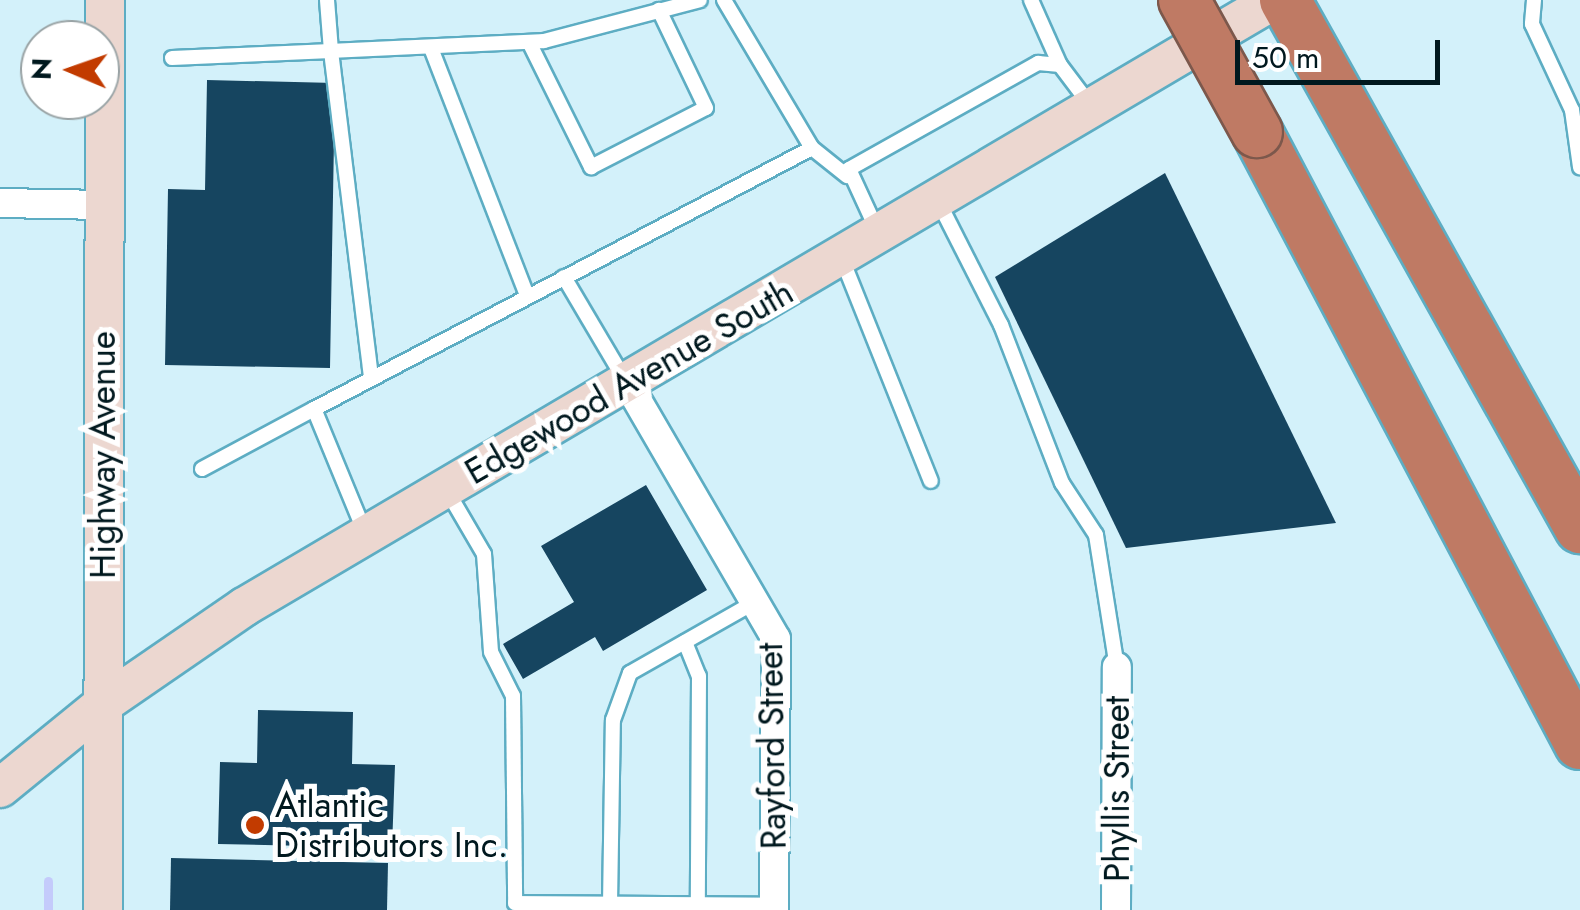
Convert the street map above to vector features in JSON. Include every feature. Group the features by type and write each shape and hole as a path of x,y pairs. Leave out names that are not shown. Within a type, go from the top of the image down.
{"highway":[{"path":"1184,0 1580,744"},
{"path":"1285,0 1580,528"}],"main road":[{"name":"Highway Avenue","path":"102,910 104,0"},
{"name":"Edgewood Avenue South","path":"0,788 103,704 244,607 1274,0"}],"street":[{"path":"0,204 104,205"},
{"name":"Rayford Street","path":"626,381 776,639 774,908"},
{"name":"Phyllis Street","path":"1116,910 1117,667"}],"lane":[{"path":"327,0 371,377"},
{"path":"172,58 529,42 700,0"},
{"path":"724,0 812,148 848,176 879,236"},
{"path":"1031,0 1060,65 1093,109"},
{"path":"1534,0 1532,24 1572,110 1580,167"},
{"path":"529,42 591,167 706,108 660,10"},
{"path":"431,48 528,296"},
{"path":"848,176 1038,64 1060,65"},
{"path":"202,469 812,148"},
{"path":"938,201 1001,326 1062,482 1096,534 1117,667"},
{"path":"841,257 931,481"},
{"path":"564,277 626,381"},
{"path":"314,409 367,536"},
{"path":"446,489 484,554 491,652 513,696 515,904 774,908"},
{"path":"610,904 613,720 630,673 755,602"},
{"path":"685,642 699,676 698,904"}],"building":[{"path":"207,80 335,83 330,368 165,365 168,189 205,190"},
{"path":"1165,173 1336,523 1126,548 995,277"},
{"path":"646,485 707,590 603,651 595,637 523,679 503,644 574,602 541,546"},
{"path":"258,710 353,712 352,764 395,765 392,848 218,844 220,762 257,763"},
{"path":"171,858 388,863 387,910 170,910"}],"waterway":[{"path":"48,881 48,910"}],"place":[{"name":"Atlantic Distributors Inc.","path":"255,825"}]}
